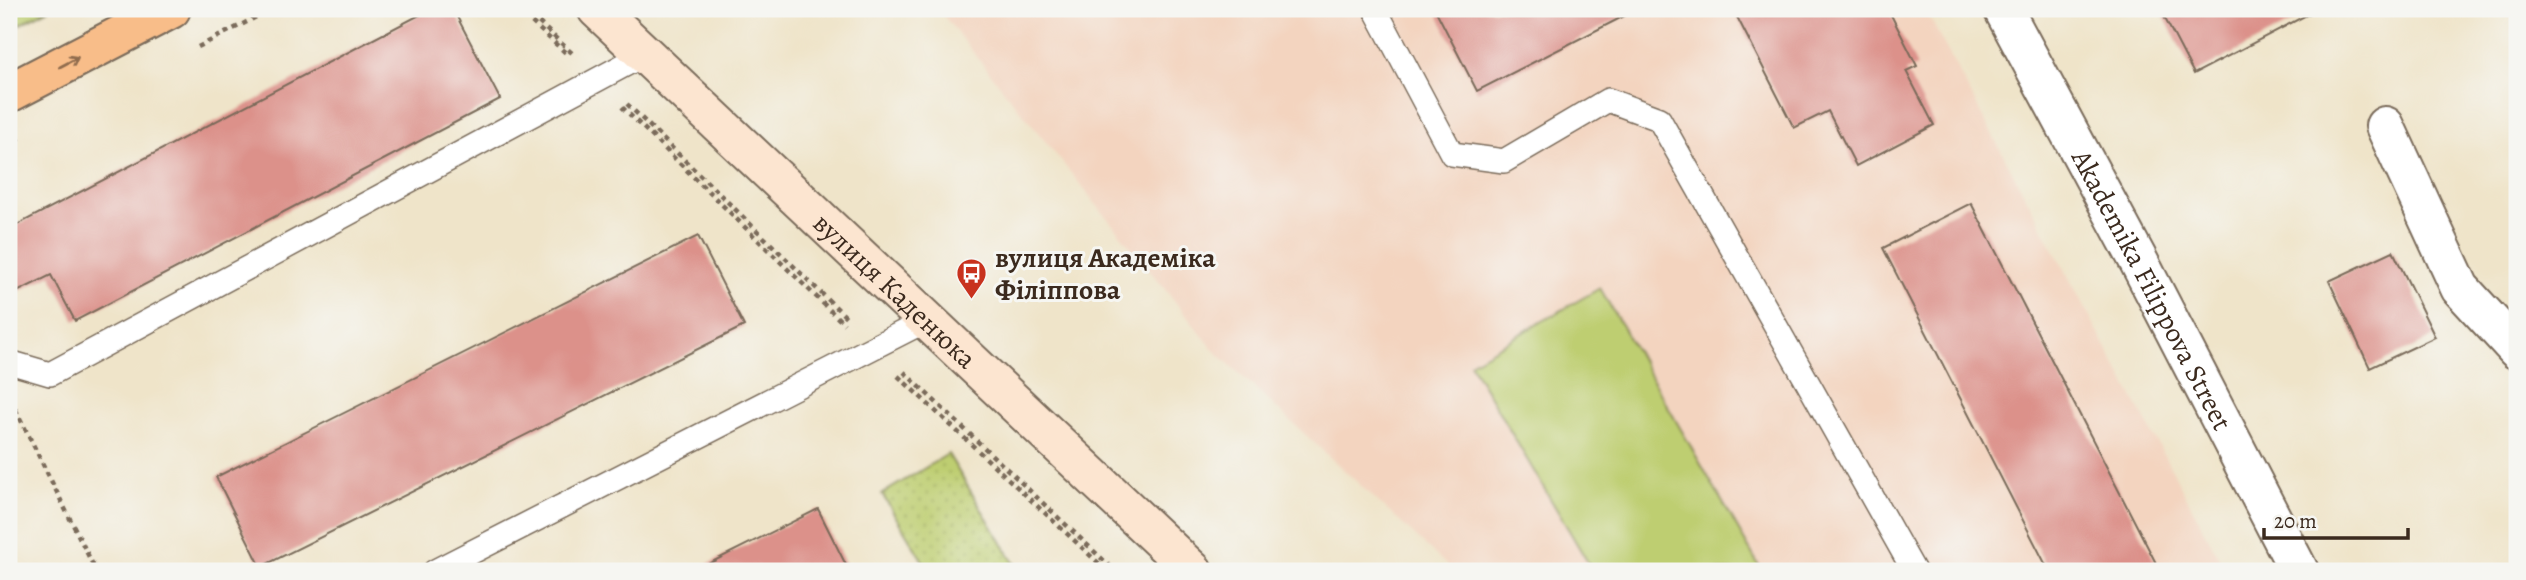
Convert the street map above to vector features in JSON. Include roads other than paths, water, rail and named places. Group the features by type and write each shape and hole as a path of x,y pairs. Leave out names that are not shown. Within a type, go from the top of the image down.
{"main road":[{"path":"9,93 172,9"}],"street":[{"name":"вулиця Каденюка","path":"597,9 1193,571"},
{"name":"Akademika Filippova Street","path":"2003,9 2137,258 2300,571"},
{"path":"2385,126 2460,288 2517,350"}],"lane":[{"path":"1375,9 1452,154 1504,161 1608,100 1659,119 1914,571"},
{"path":"9,362 50,374 645,54"},
{"path":"435,571 927,320"}],"place":[{"name":"вулиця Академіка Філіппова","path":"972,300"}]}
